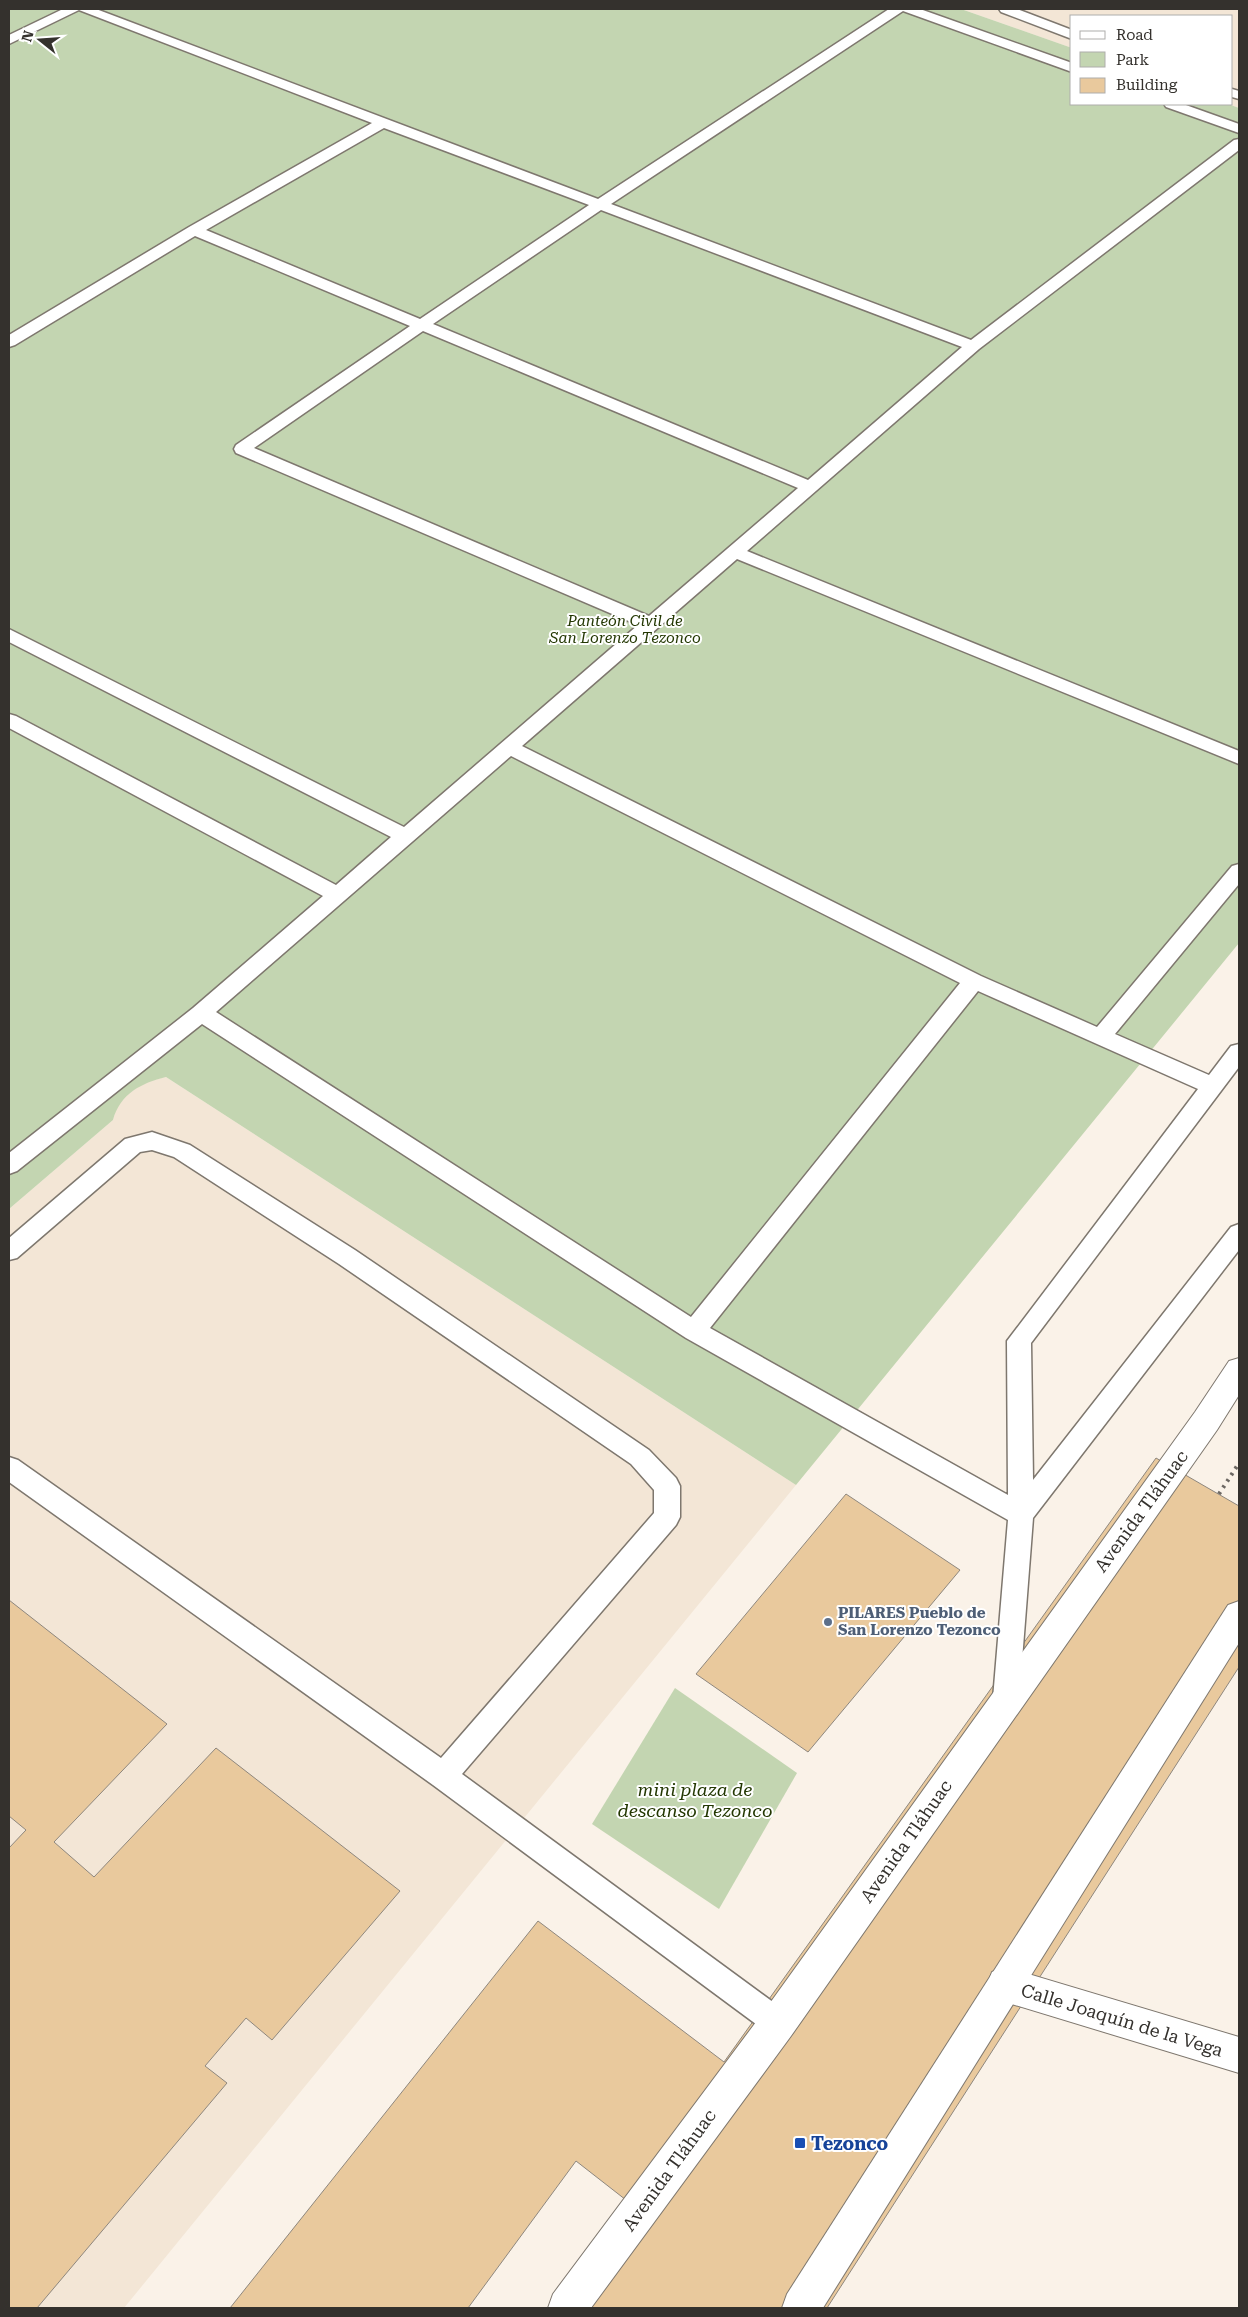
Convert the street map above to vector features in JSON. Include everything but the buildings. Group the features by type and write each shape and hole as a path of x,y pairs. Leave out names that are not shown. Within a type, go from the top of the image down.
{"main road":[{"name":"Avenida Tláhuac","path":"567,2308 778,2023 1006,1699 1206,1421 1239,1370"},
{"path":"801,2308 1239,1615"},
{"name":"Calle Joaquín de la Vega","path":"1005,1985 1239,2055"}],"lane":[{"path":"9,40 73,9"},
{"path":"84,9 973,346"},
{"path":"651,624 242,449 421,324 599,204 898,9"},
{"path":"908,9 1070,67"},
{"path":"1006,9 1070,34"},
{"path":"1173,105 1239,129"},
{"path":"9,342 194,230 384,122"},
{"path":"9,1165 201,1013 336,894 973,346 1239,143"},
{"path":"194,230 810,487"},
{"path":"734,552 1239,758"},
{"path":"9,635 405,836"},
{"path":"9,720 336,894"},
{"path":"508,747 974,981 1212,1086"},
{"path":"1101,1037 1239,871"},
{"path":"694,1331 974,981"},
{"path":"201,1013 694,1331 1021,1515"},
{"path":"1006,1699 1021,1515 1019,1341 1239,1052"},
{"path":"9,1251 133,1145 152,1141 182,1151 347,1257 640,1457 667,1486 667,1517 443,1776"},
{"path":"1021,1515 1239,1233"},
{"path":"9,1468 443,1776 778,2023"}],"shaded area":[{"path":"961,9 1239,9 1239,108 1231,105 1233,105 1233,15 1070,15 1070,47"},
{"path":"166,1077 796,1485 124,2308 9,2308 9,1209 113,1120 116,1108 128,1094 145,1082"}],"green space":[{"name":"Panteón Civil de San Lorenzo Tezonco","path":"9,9 961,9 1070,47 1070,105 1231,105 1239,108 1239,943 796,1485 166,1077 140,1086 133,1091 121,1103 113,1120 9,1209"},
{"name":"mini plaza de descanso Tezonco","path":"675,1688 797,1773 719,1909 592,1824"}],"railway":[{"path":"1219,1494 1239,1463"}],"place":[{"name":"PILARES Pueblo de San Lorenzo Tezonco","path":"828,1622"},
{"name":"Tezonco","path":"800,2143"}]}
